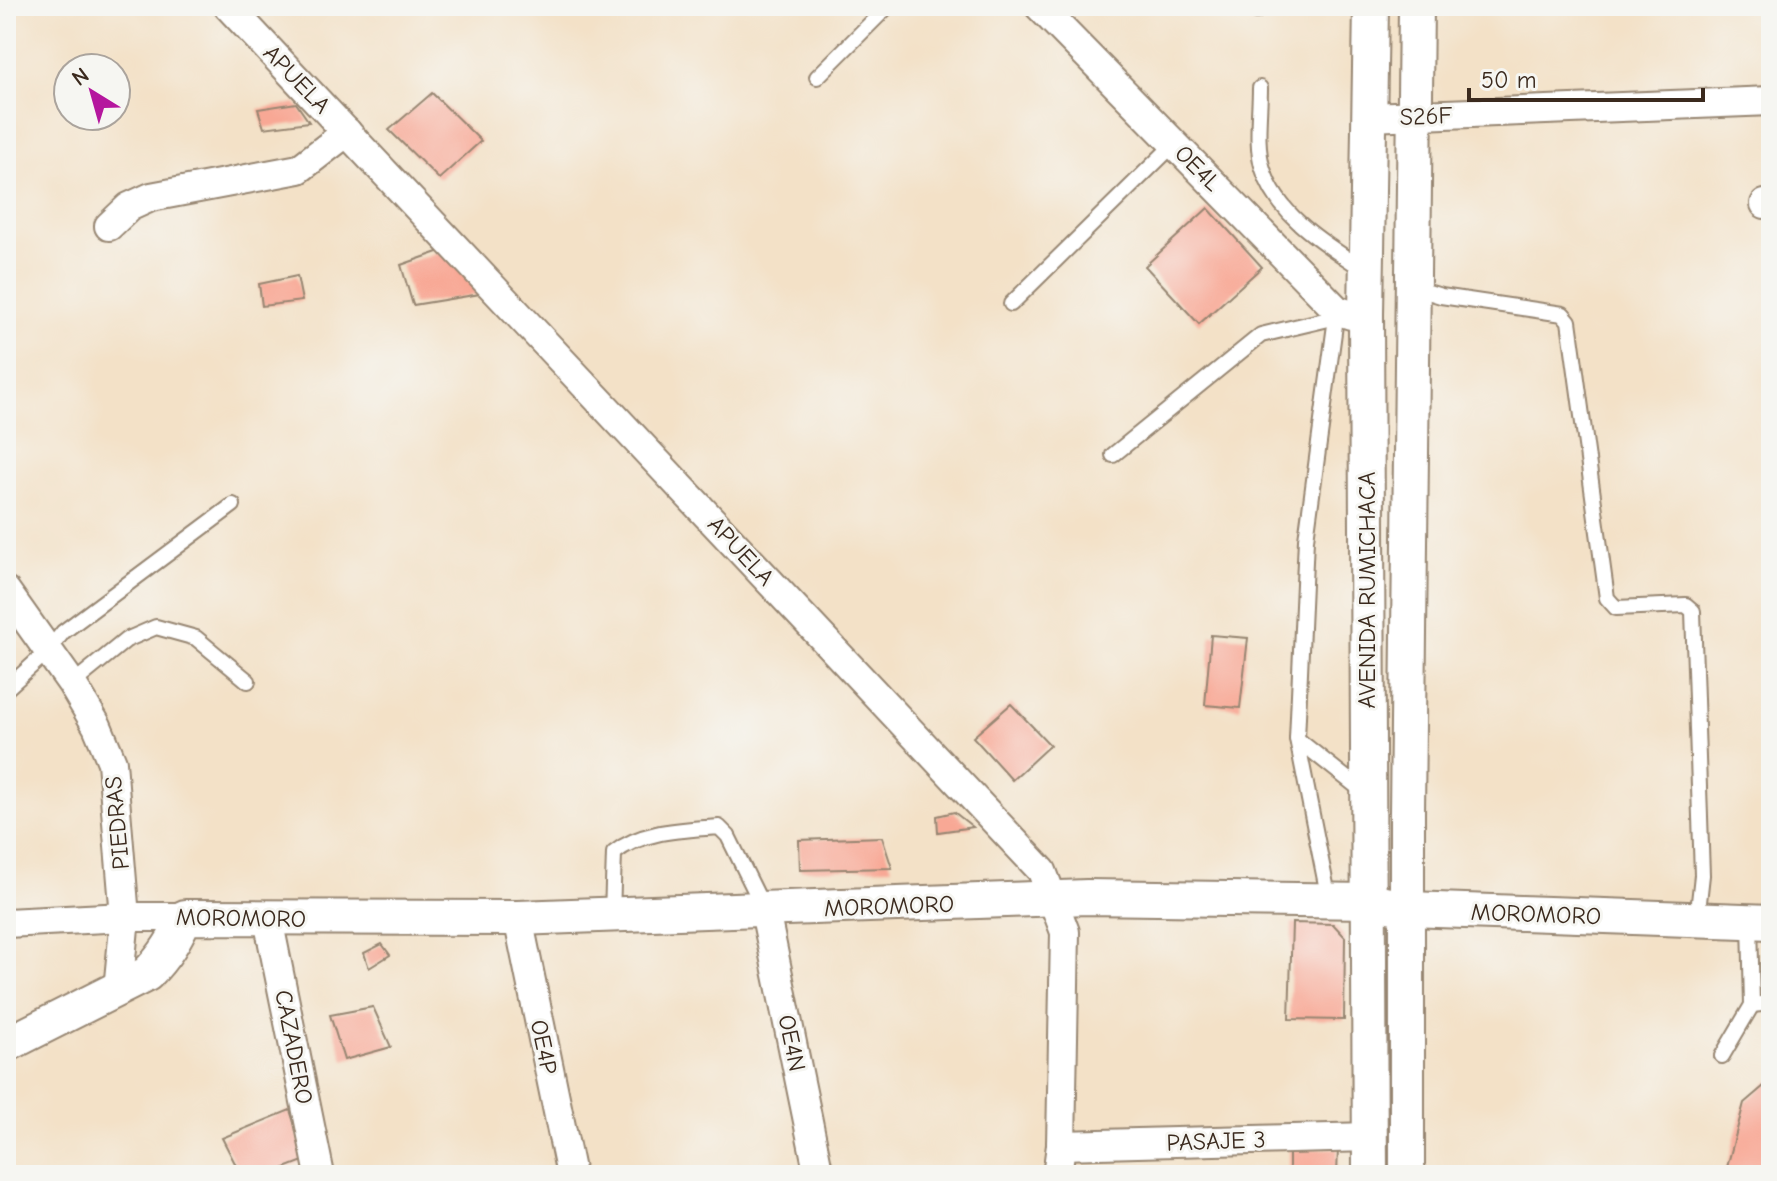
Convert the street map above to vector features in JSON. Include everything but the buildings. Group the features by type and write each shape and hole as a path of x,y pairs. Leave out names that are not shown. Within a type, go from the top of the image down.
{"street":[{"name":"APUELA","path":"228,6 1042,871 1065,932 1061,1145 1057,1175"},
{"name":"OE4L","path":"1039,6 1347,314"},
{"name":"AVENIDA RUMICHACA","path":"1370,1175 1368,795 1347,314 1367,272 1371,6"},
{"name":"AVENIDA RUMICHACA","path":"1407,1175 1407,813 1416,6"},
{"name":"S26F","path":"1369,117 1771,101"},
{"path":"109,226 129,207 151,197 299,169 347,132"},
{"name":"PIEDRAS","path":"6,591 72,684 97,726 112,762 125,917 118,990"},
{"name":"MOROMORO","path":"6,923 125,917 518,918 1087,897 1369,901 1409,909 1760,922"},
{"name":"OE4N","path":"765,911 819,1175"},
{"path":"6,1045 147,974 176,939 185,917"},
{"name":"OE4P","path":"518,918 571,1175"},
{"name":"CAZADERO","path":"268,919 320,1175"},
{"name":"PASAJE 3","path":"1061,1145 1371,1137"}],"lane":[{"path":"817,77 888,6"},
{"path":"1260,88 1259,149 1263,170 1281,203 1321,242 1367,272"},
{"path":"1011,304 1174,144"},
{"path":"1412,287 1441,296 1563,314 1569,321 1607,598 1616,608 1686,605 1693,611 1702,875 1697,920"},
{"path":"1113,455 1261,335 1347,314 1306,539 1297,739 1329,900"},
{"path":"6,689 48,651 63,632 233,505"},
{"path":"72,684 126,640 156,627 196,638 248,681"},
{"path":"1297,739 1368,795"},
{"path":"612,915 614,853 626,844 669,832 719,827 728,836 765,911"},
{"path":"1722,1056 1752,1005 1760,922"},
{"path":"1752,1005 1771,1003"}]}
